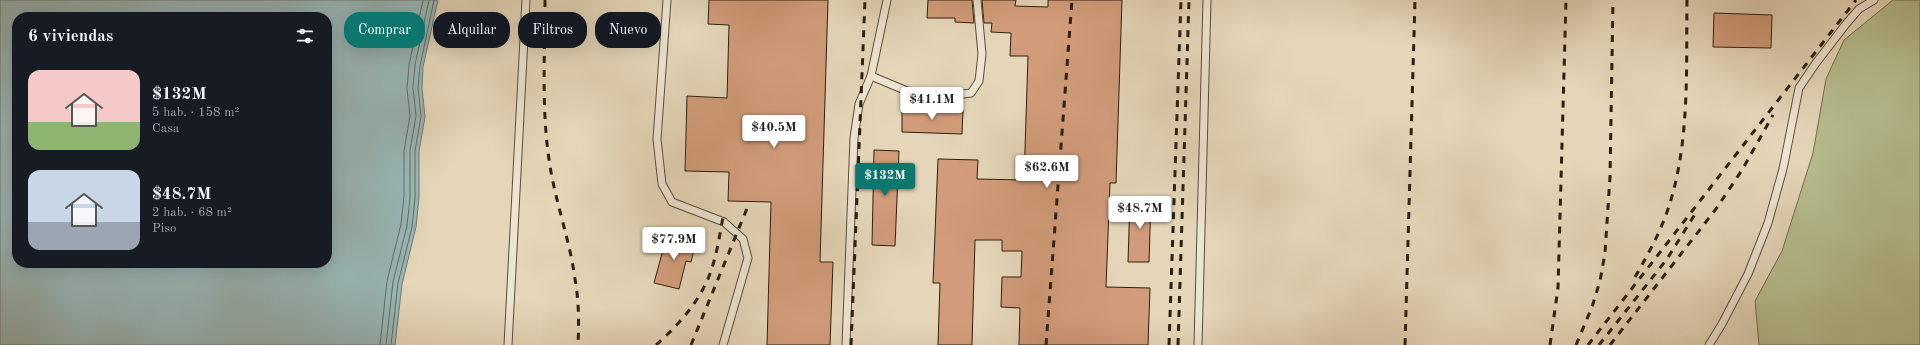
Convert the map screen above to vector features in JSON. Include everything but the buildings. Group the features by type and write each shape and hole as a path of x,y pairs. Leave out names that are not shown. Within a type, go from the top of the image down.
{"lane":[{"path":"508,345 526,0"},
{"path":"667,0 657,139 662,184 672,202 724,222 744,239 748,258 723,345"},
{"path":"846,345 854,138 859,104 871,76 887,0"},
{"path":"871,76 907,91 947,96 971,93 979,81 982,54 977,0"},
{"path":"1198,345 1207,0"},
{"path":"1709,345 1722,324 1748,274 1768,223 1782,169 1799,88 1846,24 1859,9 1874,0"}],"green space":[{"path":"1893,0 1920,0 1920,345 1759,345 1755,301 1782,251 1813,153 1826,79 1844,40"}],"water":[{"path":"0,0 438,0 435,12 433,12 433,22 423,67 422,88 425,117 419,151 419,198 416,227 402,284 395,345 0,345"}],"railway":[{"path":"545,0 545,125 550,166 573,265 578,312 578,345"},
{"path":"851,345 865,0"},
{"path":"1046,345 1072,0"},
{"path":"1169,345 1181,0"},
{"path":"1178,345 1189,0"},
{"path":"1405,345 1415,0"},
{"path":"1550,345 1558,288 1566,0"},
{"path":"1576,345 1592,307 1600,281 1605,253 1610,177 1613,0"},
{"path":"1635,277 1663,222 1670,203 1681,153 1686,102 1687,0"},
{"path":"1588,345 1856,0"},
{"path":"1610,345 1716,209 1742,170 1773,115"},
{"path":"691,345 748,206"},
{"path":"1599,345 1667,259 1697,211"},
{"path":"656,345 682,319 694,304 703,289 714,261 724,212"}]}
